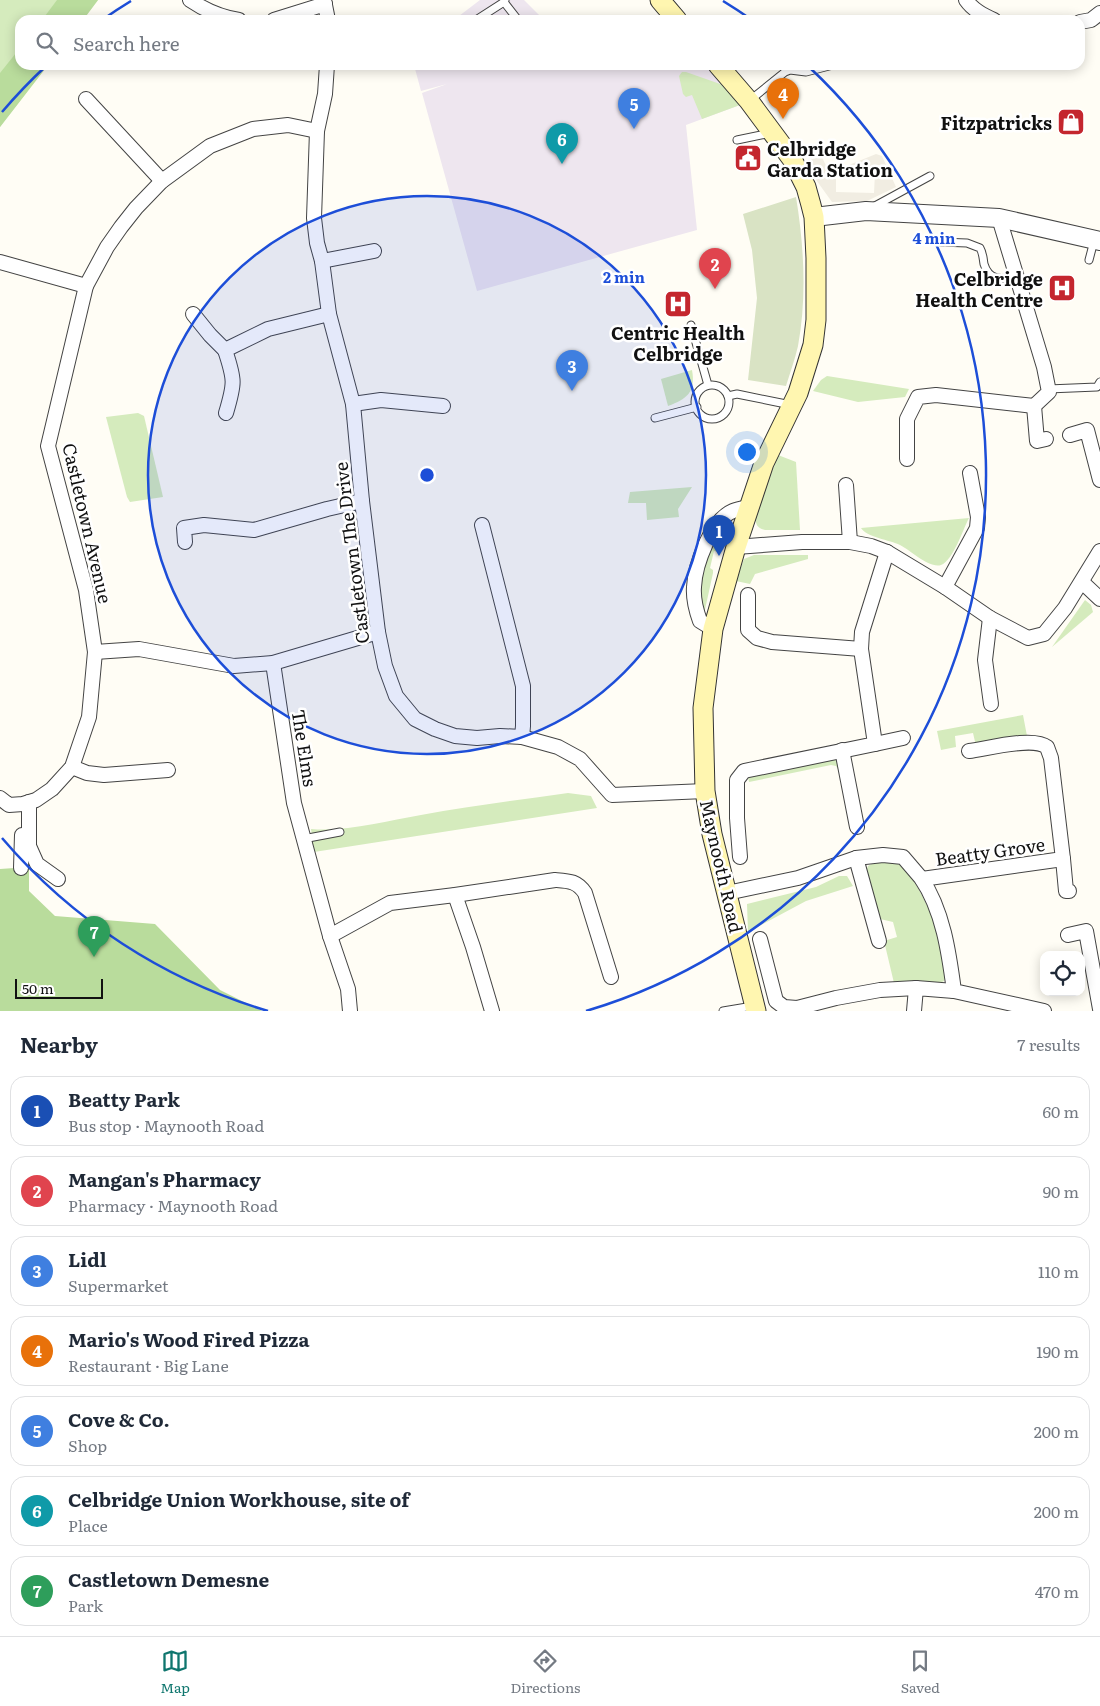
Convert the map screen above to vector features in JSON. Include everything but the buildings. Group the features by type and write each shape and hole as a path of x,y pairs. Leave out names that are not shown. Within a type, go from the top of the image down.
{"main road":[{"path":"660,0 673,15"},
{"name":"Maynooth Road","path":"722,70 773,132 792,159 806,187 814,217 816,258 816,320 813,345 798,393 764,463 736,547 713,629 704,708 705,790 712,834 755,1008"}],"street":[{"path":"190,0 204,10 222,15"},
{"path":"966,0 983,15"},
{"path":"288,15 324,2 327,15"},
{"path":"1085,21 1091,20 1100,13"},
{"name":"Castletown The Drive","path":"328,70 326,94 318,131 314,218 329,314 353,404 362,501 378,632 385,666 396,696 415,719 455,736 477,738 522,737 558,747 580,759 612,795 705,790"},
{"path":"86,99 162,181"},
{"name":"Castletown Avenue","path":"26,803 36,800 52,789 72,767 89,717 95,652 86,590 48,446 86,286 120,227 162,181 210,146 253,129 288,125 318,131"},
{"path":"814,217 866,211 999,218 1097,241"},
{"path":"907,459 907,419 918,397 936,395 1034,406 1049,392 1044,367 999,218"},
{"path":"322,261 374,250"},
{"path":"0,262 86,286"},
{"path":"193,314 210,336 225,350 234,376 233,389 226,413"},
{"path":"225,350 268,329 329,314"},
{"path":"353,404 381,400 443,406"},
{"path":"1034,406 1037,441 1046,439"},
{"path":"1070,435 1087,430 1100,480"},
{"path":"945,587 977,528 978,517 970,472"},
{"path":"846,485 850,542"},
{"path":"185,542 184,528 204,525 254,530 362,501"},
{"path":"713,629 700,621 694,606 695,579 701,555 719,523 732,511 749,507"},
{"path":"482,525 523,686 524,726 522,737"},
{"path":"736,547 802,542 850,542 870,546 887,552 945,587 990,618 1028,638 1044,634 1065,608 1100,551"},
{"path":"875,744 861,649 862,632 887,552"},
{"path":"1082,582 1100,599"},
{"path":"748,595 748,630 757,638 772,642 861,649"},
{"path":"990,618 985,660 991,704"},
{"path":"95,652 139,649 234,666 273,663 378,632"},
{"name":"The Elms","path":"273,663 294,803 330,936 348,989 350,1011"},
{"path":"740,857 737,818 738,780 744,771 902,738"},
{"name":"Beatty Grove","path":"969,752 1038,742 1046,747 1051,758 1066,891 1069,890"},
{"path":"842,750 857,827"},
{"path":"72,767 87,773 104,775 168,770"},
{"path":"0,798 9,805 26,803"},
{"path":"21,868 26,803"},
{"path":"26,803 29,846 37,864 58,879"},
{"name":"Beatty Grove","path":"727,893 798,878 856,858 883,854 903,857 922,879 936,910 948,947 954,991"},
{"path":"856,858 879,941"},
{"name":"Beatty Grove","path":"922,879 1063,859"},
{"path":"330,936 390,903 454,896 555,880 571,881 580,886 585,893 611,977"},
{"path":"454,896 473,947 492,1011"},
{"path":"1068,935 1086,931 1100,1009"},
{"path":"760,939 776,1001 784,1007 797,1008 836,998 880,990 916,988 954,991 1013,1007 1044,1011"},
{"path":"914,1011 916,988"}],"lane":[{"path":"483,15 504,1 514,15"},
{"path":"749,101 785,72 790,70 806,72 814,70"},
{"path":"737,140 773,132"},
{"path":"866,211 930,176"},
{"path":"1089,260 1097,241"},
{"path":"940,242 974,245 980,248 985,266 990,275 996,279 1004,280 1016,276"},
{"path":"691,325 708,386"},
{"path":"1048,389 1096,387 1100,382"},
{"path":"708,386 718,386 728,396 728,406 718,418 703,415 697,407 699,391 708,386"},
{"path":"728,396 737,394 792,405"},
{"path":"655,418 697,407"},
{"path":"303,839 340,832"},
{"path":"723,1011 755,1008"}],"shaded area":[{"path":"480,0 524,0 539,15 460,15"},
{"path":"415,70 710,70 740,105 686,125 697,230 477,291 422,93 447,84 421,91"},
{"path":"876,154 882,156 896,187 867,201 832,202 804,163 821,155 828,170 836,166 844,167","holes":["836,171 875,173 874,193 836,192"]}],"green space":[{"path":"0,0 98,0 87,15 15,15 15,70 44,70 0,127"},
{"path":"57,0 98,0 87,15 46,15"},
{"path":"15,54 15,70 44,70 0,127 0,73"},
{"path":"682,72 723,85 740,105 702,119 692,95 686,97 683,94 679,76"},
{"path":"796,197 803,253 803,309 798,346 786,386 748,380 757,298 752,250 743,214"},
{"path":"692,370 693,384 689,394 680,401 668,406 661,379"},
{"path":"827,376 909,389 905,397 858,402 813,391 821,380"},
{"path":"138,413 144,416 163,497 130,502 127,497 106,417"},
{"path":"778,455 796,462 800,530 765,530 757,526 755,517"},
{"path":"692,487 678,509 679,517 647,520 646,503 628,503 630,492"},
{"path":"732,517 719,552 714,551 710,568 713,570 713,573 704,614 699,591 701,572 708,551 719,531"},
{"path":"969,518 950,558 941,565 926,562 900,545 868,534 861,528"},
{"path":"754,555 808,555 808,559 755,574 750,584 736,581 744,559"},
{"path":"1085,600 1091,605 1093,612 1052,647"},
{"path":"1023,715 1027,736 976,746 973,733 955,736 956,747 941,750 937,731"},
{"path":"834,758 840,763 839,771 836,766 831,765 749,782 748,776"},
{"path":"568,793 591,796 597,808 314,852 311,829 338,829"},
{"path":"877,861 894,862 904,868 920,892 935,923 945,952 947,974 944,981 938,984 894,983 884,941 897,937 893,922 880,919 866,872 868,866"},
{"path":"29,867 29,891 55,916 155,924 220,990 262,1011 0,1011 0,869"},
{"path":"839,876 847,876 853,886 806,901 748,932 747,904 816,887"}],"place":[{"name":"Mario's Wood Fired Pizza","path":"783,119"},
{"name":"Fitzpatricks","path":"1071,122"},
{"name":"Cove & Co.","path":"634,129"},
{"name":"Celbridge Garda Station","path":"748,158"},
{"name":"Celbridge Union Workhouse, site of","path":"562,164"},
{"name":"Celbridge Health Centre","path":"1062,288"},
{"name":"Mangan's Pharmacy","path":"715,289"},
{"name":"Centric Health Celbridge","path":"678,304"},
{"name":"Lidl","path":"572,391"},
{"name":"Beatty Park","path":"719,556"},
{"name":"Castletown Demesne","path":"94,957"}]}
